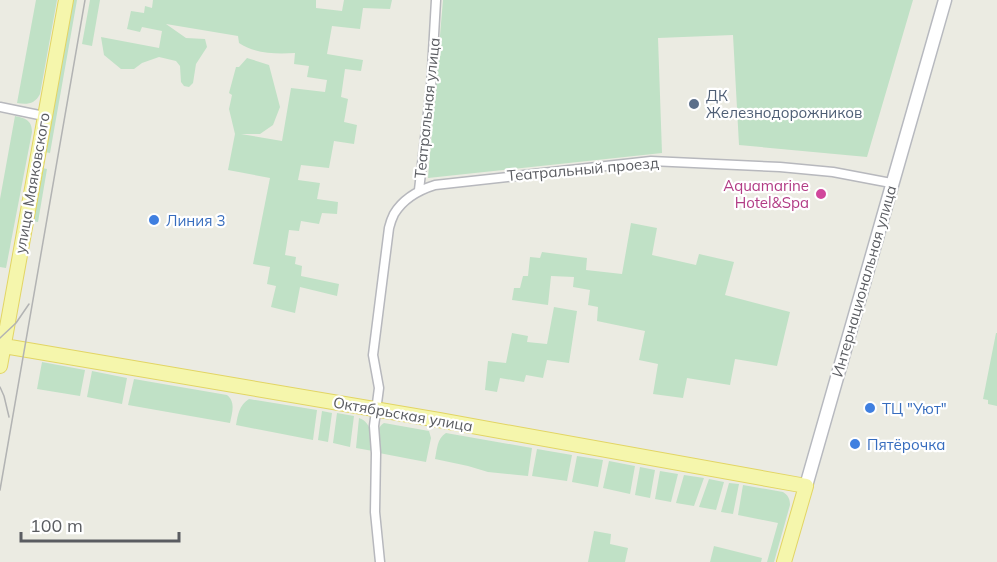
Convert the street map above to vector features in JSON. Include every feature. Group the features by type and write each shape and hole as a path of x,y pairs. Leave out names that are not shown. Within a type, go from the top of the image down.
{"main road":[{"name":"улица Маяковского","path":"0,366 66,0"},
{"name":"Интернациональная улица","path":"784,562 945,0"},
{"name":"Октябрьская улица","path":"2,345 608,449 806,486"}],"street":[{"name":"Театральная улица","path":"380,562 375,512 374,426 379,388 373,355 389,228 394,213 419,190 432,76 436,0"},
{"path":"0,107 44,116"},
{"name":"Театральный проезд","path":"419,190 435,185 651,161 801,169 833,172 891,183"}],"green space":[{"path":"36,0 57,0 40,94 30,103 17,103"},
{"path":"71,0 77,0 50,153 44,152"},
{"path":"90,0 100,0 92,46 82,44"},
{"path":"153,0 316,0 316,8 342,11 344,0 392,0 390,9 363,8 360,29 332,26 327,54 363,60 361,71 345,69 341,97 348,99 344,122 357,125 354,144 334,141 329,168 301,165 298,180 320,183 317,199 338,202 337,214 322,213 319,224 301,221 299,231 289,230 285,255 296,257 295,264 302,266 301,276 339,284 337,296 300,287 295,313 271,307 276,286 267,284 270,267 253,264 270,178 228,170 235,134 229,109 232,95 229,93 236,67 239,67 247,58 269,65 280,107 273,125 260,134 241,134 282,141 291,88 325,92 327,80 307,77 309,66 294,64 295,53 259,51 239,43 238,36 166,24 186,38 205,39 207,47 196,64 193,83 189,87 184,86 181,82 180,66 176,61 159,57 142,63 134,69 121,69 104,55 101,37 159,48 162,31 142,27 140,32 127,29 131,11 144,13 145,6 152,8"},
{"path":"443,0 913,0 867,157 739,145 733,35 658,38 662,153 428,178"},
{"path":"15,116 27,120 32,132 6,268 0,267 0,199"},
{"path":"42,168 47,169 38,222 32,221"},
{"path":"631,223 657,228 652,255 696,265 699,254 734,262 725,295 790,312 777,366 735,359 730,385 687,378 683,398 653,394 658,364 639,360 645,331 597,321 598,307 588,305 590,290 573,287 574,277 551,276 548,305 512,300 514,288 520,288 523,276 528,276 530,257 540,258 542,252 587,258 586,270 622,274"},
{"path":"554,307 577,311 569,363 547,360 543,378 526,375 524,382 500,378 497,392 485,390 488,361 506,363 512,333 528,336 527,342 547,344"},
{"path":"996,333 997,406 988,404 988,400 983,399"},
{"path":"42,362 85,370 80,396 37,389"},
{"path":"92,371 127,378 122,404 87,397"},
{"path":"134,379 227,395 232,401 230,423 128,405"},
{"path":"249,399 317,410 313,440 236,425 241,407"},
{"path":"322,411 332,413 328,442 318,440"},
{"path":"337,413 354,416 350,447 333,443"},
{"path":"359,418 364,420 369,427 373,451 356,448"},
{"path":"384,423 429,431 431,438 426,462 379,453 378,432"},
{"path":"446,433 532,448 528,476 488,472 435,459 439,441"},
{"path":"537,449 572,455 567,481 532,476"},
{"path":"577,456 603,460 598,487 572,482"},
{"path":"609,461 635,466 630,494 603,488"},
{"path":"640,467 655,470 650,498 635,495"},
{"path":"660,471 678,474 671,502 655,499"},
{"path":"684,475 704,478 694,506 676,503"},
{"path":"709,479 724,482 716,510 699,507"},
{"path":"729,483 739,484 733,514 721,512"},
{"path":"743,485 783,492 789,499 790,505 774,562 767,562 778,523 738,515"},
{"path":"594,531 611,534 610,544 628,548 625,562 588,562"},
{"path":"714,546 762,558 761,562 710,562"}],"tram line":[{"path":"0,490 85,0"},
{"path":"0,338 16,323 29,304"},
{"path":"0,387 9,417"}],"place":[{"name":"ДК Железнодорожников","path":"694,104"},
{"name":"Aquamarine Hotel&Spa","path":"821,194"},
{"name":"Линия 3","path":"154,220"},
{"name":"ТЦ \"Уют\"","path":"870,408"},
{"name":"Пятёрочка","path":"855,444"}]}
